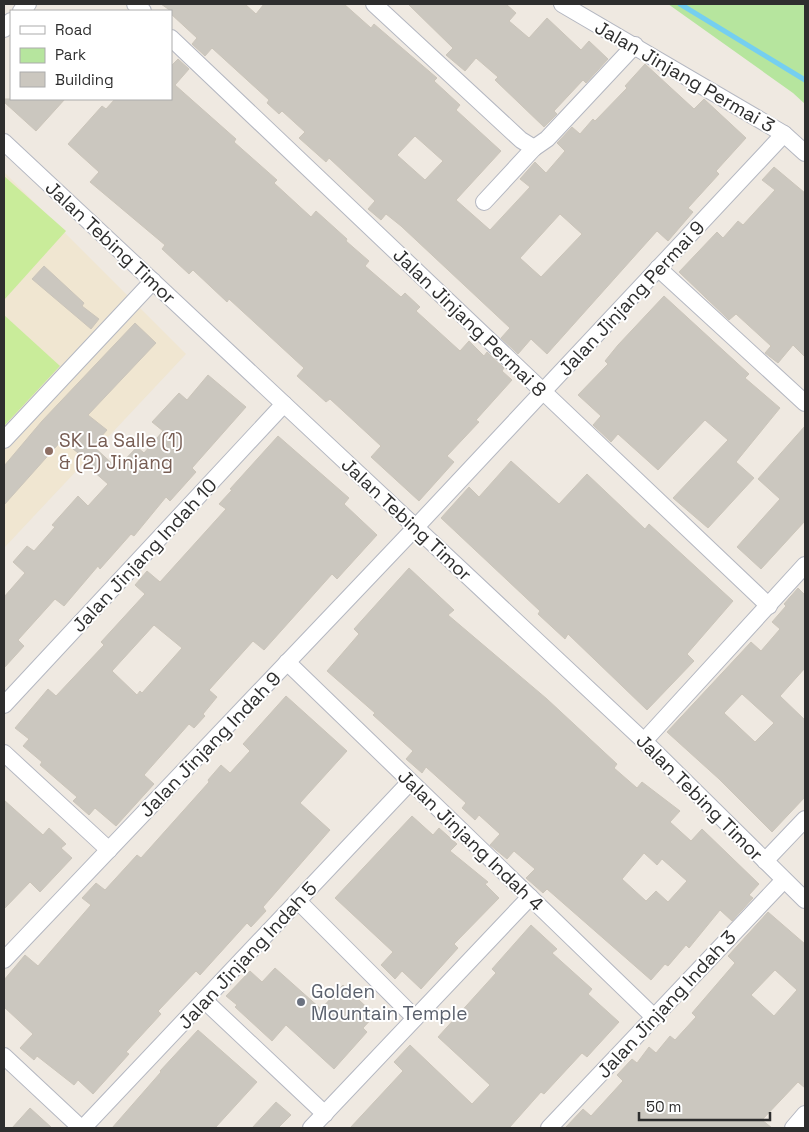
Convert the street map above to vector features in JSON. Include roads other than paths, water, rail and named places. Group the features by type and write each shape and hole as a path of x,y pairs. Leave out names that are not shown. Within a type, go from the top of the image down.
{"street":[{"path":"374,4 521,140 534,148"},
{"name":"Jalan Jinjang Permai 3","path":"562,4 635,45 784,134 805,153"},
{"name":"Jalan Jinjang Permai 8","path":"172,39 769,606"},
{"path":"484,202 534,148 547,139 635,45"},
{"name":"Jalan Jinjang Permai 9","path":"416,527 784,134"},
{"name":"Jalan Tebing Timor","path":"4,142 644,741 805,900"},
{"path":"658,268 805,403"},
{"path":"4,440 153,281"},
{"name":"Jalan Jinjang Indah 10","path":"4,706 284,404"},
{"name":"Jalan Jinjang Indah 9","path":"4,960 416,527"},
{"path":"644,741 805,565"},
{"name":"Jalan Jinjang Indah 4","path":"287,662 654,1017"},
{"path":"4,753 109,850"},
{"name":"Jalan Jinjang Indah 5","path":"82,1128 410,782"},
{"path":"765,862 805,819"},
{"name":"Jalan Jinjang Indah 3","path":"549,1128 784,880"},
{"path":"311,1128 530,897"},
{"path":"298,901 416,1018"},
{"path":"204,1000 325,1114"},
{"path":"4,1056 82,1128"},
{"path":"793,1128 805,1114"}],"waterway":[{"path":"680,4 805,80"}],"place":[{"name":"SK La Salle (1) & (2) Jinjang","path":"49,451"},
{"name":"Golden Mountain Temple","path":"301,1002"}]}
